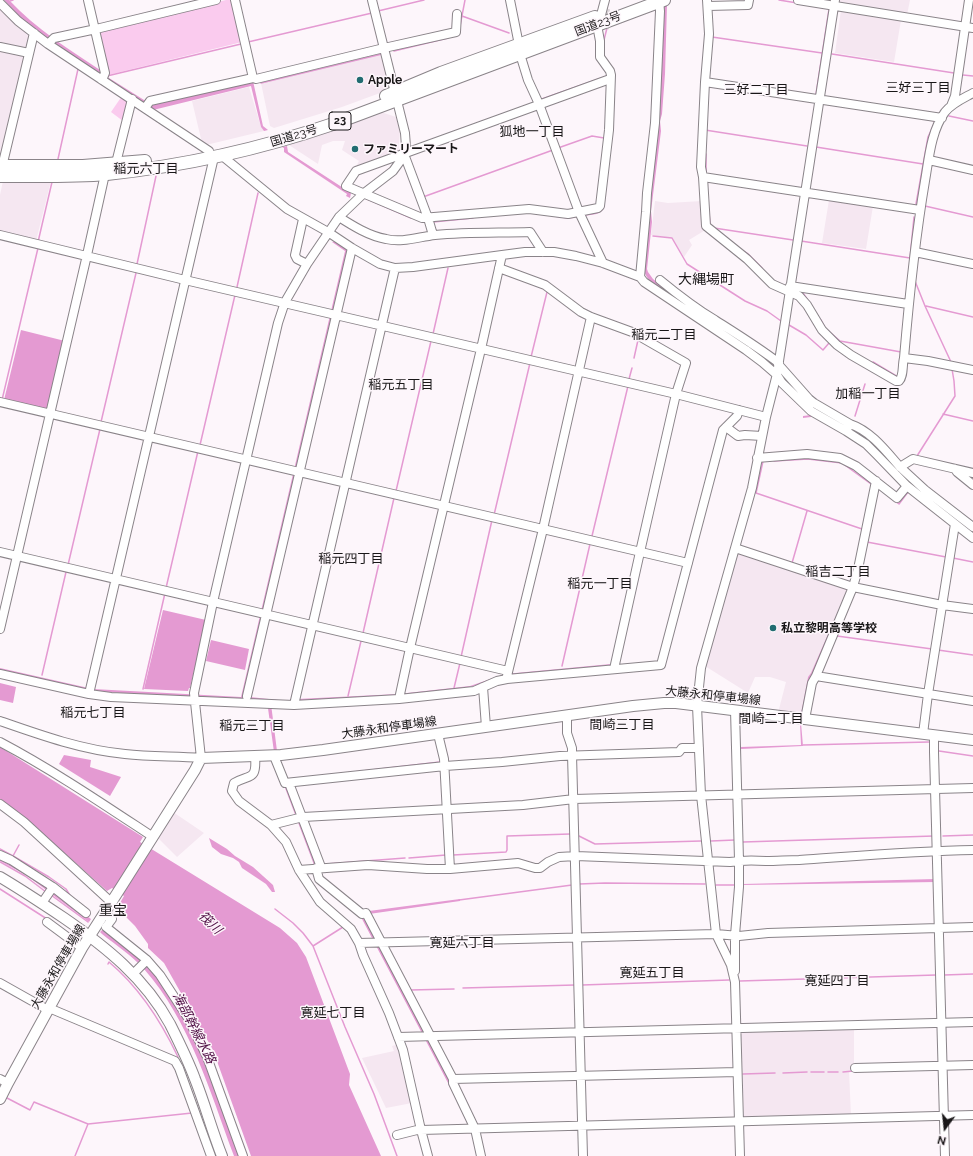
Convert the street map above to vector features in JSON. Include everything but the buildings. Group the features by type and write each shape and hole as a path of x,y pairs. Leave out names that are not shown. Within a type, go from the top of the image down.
{"highway":[{"name":"国道23号","path":"1,172 52,176 105,174 150,168 256,147 310,132 395,96 522,48 603,13 641,0"},
{"name":"国道23号","path":"603,13 660,1"},
{"name":"国道23号","path":"1,172 215,155"}],"main road":[{"name":"大藤永和停車場線","path":"0,1099 4,1081 48,1009 82,948 195,770 201,758 274,756 633,706 664,703 736,710 973,740"},
{"path":"0,877 49,893 90,936 135,972 176,1035 195,1078 222,1156"}],"street":[{"path":"88,0 96,29 104,77"},
{"path":"51,41 216,0"},
{"path":"235,0 253,78"},
{"path":"0,721 80,746 105,751 125,754 201,758 194,698 213,602 278,323 285,302 307,264 339,217 363,194 393,171 401,160 406,147 406,139 372,0"},
{"path":"510,0 528,80 539,104 579,212 602,263"},
{"path":"749,0 748,5 707,3 708,34 701,167 706,226 747,259 772,284 790,289 908,304"},
{"path":"798,0 835,3 969,27"},
{"path":"951,106 955,96 969,27 969,0"},
{"path":"640,276 655,123 660,1"},
{"path":"0,3 18,21 34,33 51,41 104,77 132,99 148,104 287,209 380,264 395,268 412,267 502,255 554,252 602,263 640,276 644,282 746,350 778,368 782,383 813,412 867,434 925,490 973,527"},
{"path":"735,982 730,965 716,934 701,795 697,706 701,668 752,488 757,458 778,368 835,3"},
{"path":"603,13 600,57 610,71 610,79 609,130 600,206 598,208 568,214 530,208 422,218 346,186 356,171 610,79"},
{"path":"148,104 253,78 256,79 456,32 458,14"},
{"path":"1,172 34,33"},
{"path":"0,46 29,53"},
{"path":"705,82 942,118"},
{"path":"790,289 807,305 822,330 837,345 890,378 896,381 901,379 903,373 902,366 904,358 908,304 920,210 933,136 946,111 951,106 973,93"},
{"path":"116,163 132,99"},
{"path":"404,154 433,235"},
{"path":"90,691 215,155"},
{"path":"929,160 973,170"},
{"path":"0,629 105,174"},
{"path":"703,177 920,210"},
{"path":"339,217 352,226 374,236 394,241 433,235 460,233 530,232 533,234 543,252"},
{"path":"303,219 295,255 297,259 307,264"},
{"path":"0,235 185,280 333,313 676,394 766,417"},
{"path":"247,696 264,614 333,313 352,248"},
{"path":"915,252 973,264"},
{"path":"400,696 502,255"},
{"path":"294,703 395,268"},
{"path":"499,268 545,285 591,317 632,332 686,363 676,394 614,669"},
{"path":"660,280 713,320 740,335 766,354 809,399 848,427 877,454 907,486 973,538"},
{"path":"0,674 90,691 111,697 194,698 270,705 474,691 507,675 543,529 591,317"},
{"path":"904,358 973,370"},
{"path":"0,402 688,563"},
{"path":"0,552 410,648 507,675 661,665 723,430 737,416 739,410"},
{"path":"726,427 738,436 762,436"},
{"path":"757,458 808,454 840,458 856,466 897,498 907,486"},
{"path":"900,467 913,459 973,473"},
{"path":"955,469 973,485"},
{"path":"805,719 812,683 853,587 876,481"},
{"path":"923,734 955,524"},
{"path":"735,548 853,587 942,605 973,609"},
{"path":"817,673 973,701"},
{"path":"483,687 486,727"},
{"path":"736,710 739,887 735,935 735,982 740,1156"},
{"path":"567,716 567,733 572,753 574,799 583,1156"},
{"path":"438,734 444,759 450,869"},
{"path":"934,736 945,1156"},
{"path":"0,742 89,795 153,837"},
{"path":"274,756 285,783 289,783 444,766 502,762 572,753 679,752 682,748 699,748"},
{"path":"255,756 256,767 253,775 249,778 234,783 232,791 239,802 271,825 286,842 299,870 320,902 351,929 359,943 403,1050 428,1156"},
{"path":"289,783 299,818 319,868 319,879 362,914 366,913 379,943 427,1036 453,1079 453,1083 475,1128 481,1156"},
{"path":"271,825 299,818 523,805 574,799 973,788"},
{"path":"0,804 24,822 111,902"},
{"path":"299,870 368,865 450,869 518,862 535,868 540,868 559,857 576,856 730,862 739,860 797,860 973,850"},
{"path":"0,855 11,860 49,893 64,895 70,902 86,913"},
{"path":"104,914 112,919 106,927 132,947 160,975 188,1018 207,1058 243,1156"},
{"path":"47,922 82,948"},
{"path":"359,943 716,934 739,936 768,933 973,927"},
{"path":"135,972 146,961"},
{"path":"0,983 48,1009 175,1061 179,1068 211,1156"},
{"path":"398,1037 973,1022"},
{"path":"854,1068 973,1065"},
{"path":"453,1079 737,1072"},
{"path":"397,1135 421,1130 475,1128 973,1115"}],"shaded area":[{"path":"226,0 232,0 242,42 108,75 99,32 100,30"},
{"path":"840,0 910,0 907,15 841,4 839,2"},
{"path":"0,6 31,35 28,50 0,43"},
{"path":"841,10 901,20 894,62 835,53"},
{"path":"0,49 26,55 0,160"},
{"path":"382,54 388,85 380,93 342,107 274,128 270,126 261,83"},
{"path":"249,87 261,127 264,131 206,145 202,143 192,101"},
{"path":"122,96 129,100 123,121 111,112"},
{"path":"381,112 396,117 400,131 398,154 354,170 359,161 342,150 345,141 333,141 322,145 318,164 289,145"},
{"path":"3,181 51,181 36,241 0,232 0,195"},
{"path":"829,200 873,206 866,249 822,243"},
{"path":"655,201 668,203 702,201 707,229 689,240 692,245 684,257 672,238 651,235"},
{"name":"私立黎明高等学校","path":"737,552 848,588 811,674 808,677 801,716 778,713 786,682 770,677 755,677 748,693 705,666"},
{"path":"173,812 204,833 177,857 157,837"},
{"path":"854,1027 854,1070 849,1071 851,1116 746,1119 744,1117 741,1030"},
{"path":"399,1044 412,1103 386,1108 362,1058 394,1051 392,1046"}],"water":[{"path":"4,0 9,0 19,11 54,39 103,72 109,78 152,105 253,81 263,126 268,130 264,131 261,127 251,86 153,110 105,81 36,31"},
{"path":"667,5 665,74 662,114 660,121 661,131 651,211 652,222 647,269 648,272 653,279 665,288 770,359 808,401 859,431 973,530 973,535 916,490 875,448 816,411 811,417 803,418 803,416 811,415 804,401 784,379 781,373 746,345 658,287 649,280 646,275 644,270 663,14 664,6"},
{"path":"287,146 288,152 351,193 350,198 346,196 347,194 284,152 284,148 282,147"},
{"path":"336,241 349,250 250,697 288,701 297,699 398,694 470,686 505,674 611,664 610,667 487,682 470,687 395,696 271,704 277,751 274,752 267,701 86,691 0,671 0,668 93,689 241,697 345,251 332,242"},
{"path":"21,330 65,341 48,411 4,400"},
{"path":"847,591 849,591 814,670 804,714 801,714 808,677"},
{"path":"163,610 206,620 190,688 188,691 144,689"},
{"path":"211,640 249,649 245,670 206,661"},
{"path":"0,683 16,687 13,703 0,700"},
{"path":"801,723 803,746 741,749 741,747 801,745"},
{"name":"筏川","path":"0,747 143,837 140,842 280,928 297,943 306,957 350,1074 349,1085 381,1156 251,1156 213,1050 164,963 148,948 148,944 135,926 117,908 124,896 112,888 107,891 24,817 0,800"},
{"path":"64,755 91,760 90,767 121,777 110,796 59,764"},
{"path":"442,761 442,764 287,779"},
{"path":"288,787 317,865 314,865 285,788"},
{"path":"209,838 253,867 273,885 275,892 272,892 266,884 242,868 239,862 233,858 221,854 212,847"},
{"path":"0,857 49,888 91,919 89,922 26,875 0,861"},
{"path":"936,879 936,882 743,885 743,884"},
{"path":"460,899 460,901 369,914 369,911"},
{"path":"366,918 451,1081 449,1084 362,919"},
{"path":"103,929 143,961 157,978 183,1018 198,1046 239,1156 234,1156 207,1082 174,1011 160,989 144,969 102,934 100,932"}],"waterway":[{"path":"378,11 424,0"},
{"path":"460,26 465,0"},
{"path":"779,0 797,3"},
{"path":"816,94 829,9"},
{"path":"248,42 372,13"},
{"path":"462,16 509,33"},
{"path":"604,40 607,28"},
{"path":"712,37 822,53"},
{"path":"394,51 448,38"},
{"path":"107,76 241,44"},
{"path":"261,83 382,54"},
{"path":"832,54 954,73"},
{"path":"58,159 78,69"},
{"path":"963,75 973,76"},
{"path":"542,99 607,76"},
{"path":"949,116 973,121"},
{"path":"916,204 928,137 935,122 932,120"},
{"path":"705,130 807,146"},
{"path":"558,148 592,136 604,138"},
{"path":"816,147 923,164"},
{"path":"423,197 553,150"},
{"path":"706,154 706,172"},
{"path":"137,264 156,176"},
{"path":"38,242 52,182"},
{"path":"237,287 258,193"},
{"path":"365,198 411,218"},
{"path":"584,215 599,212 602,210 604,205"},
{"path":"925,206 973,217"},
{"path":"709,212 710,225"},
{"path":"554,216 568,218 575,217"},
{"path":"910,258 914,217"},
{"path":"433,222 473,218"},
{"path":"714,228 793,240"},
{"path":"653,236 672,238 687,264 745,301 767,311 781,321"},
{"path":"801,241 910,258"},
{"path":"2,400 38,248"},
{"path":"743,251 762,268"},
{"path":"433,334 448,268"},
{"path":"101,422 136,273"},
{"path":"915,281 951,362"},
{"path":"798,291 803,293 807,299"},
{"path":"531,357 547,292"},
{"path":"200,445 235,295"},
{"path":"926,306 973,317"},
{"path":"821,320 825,328 840,341 901,352"},
{"path":"789,325 806,335 823,350 829,343"},
{"path":"634,358 638,340"},
{"path":"396,491 431,341"},
{"path":"873,362 898,377 899,376"},
{"path":"494,515 530,363"},
{"path":"629,379 632,368"},
{"path":"917,456 955,396 952,369"},
{"path":"855,416 865,384"},
{"path":"592,536 628,386"},
{"path":"943,414 973,421"},
{"path":"68,565 100,429"},
{"path":"166,588 198,451"},
{"path":"774,461 808,459 842,463 871,484"},
{"path":"763,461 756,493 862,529"},
{"path":"896,502 899,504 908,492 910,493"},
{"path":"363,633 394,498"},
{"path":"792,563 807,511"},
{"path":"461,657 492,520"},
{"path":"867,542 946,557"},
{"path":"562,666 590,544"},
{"path":"953,558 973,562"},
{"path":"42,675 66,572"},
{"path":"143,689 165,593"},
{"path":"837,636 932,649"},
{"path":"348,696 361,641"},
{"path":"938,650 973,655"},
{"path":"454,688 460,663"},
{"path":"820,673 832,675"},
{"path":"803,745 929,742"},
{"path":"939,751 973,756"},
{"path":"453,855 506,852 507,836 570,834"},
{"path":"943,836 973,835"},
{"path":"579,836 595,844 701,841"},
{"path":"743,842 934,836"},
{"path":"711,841 735,840"},
{"path":"13,856 19,845"},
{"path":"0,849 49,877 66,889 71,897"},
{"path":"409,858 446,855"},
{"path":"326,864 405,858"},
{"name":"海部幹線水路","path":"0,862 25,876 46,892"},
{"path":"579,884 705,884"},
{"path":"459,900 572,885"},
{"path":"716,885 734,885"},
{"path":"0,889 47,919"},
{"name":"海部幹線水路","path":"51,895 88,922"},
{"path":"275,909 293,923 313,946 345,1027 374,1094 397,1156"},
{"path":"313,946 343,927"},
{"path":"108,964 109,962 120,972 140,994 157,1018 178,1057"},
{"path":"944,975 973,974"},
{"path":"740,981 936,975"},
{"path":"582,985 729,980"},
{"path":"463,988 575,985"},
{"path":"410,990 454,989"},
{"path":"843,1072 853,1071"},
{"path":"783,1073 807,1072"},
{"path":"811,1072 824,1072"},
{"path":"828,1072 838,1072"},
{"path":"743,1074 775,1073"},
{"path":"449,1082 452,1089"},
{"path":"7,1098 30,1110 34,1102 88,1124 192,1113"},
{"path":"75,1156 88,1124"}],"tunnel":[{"path":"605,29 606,8"}],"place":[{"name":"Apple","path":"360,80"},
{"name":"ファミリーマート","path":"355,149"},
{"name":"私立黎明高等学校","path":"773,628"}],"district":[{"name":"三好三丁目","path":"918,88"},
{"name":"三好二丁目","path":"756,90"},
{"name":"狐地一丁目","path":"532,132"},
{"name":"稲元六丁目","path":"146,169"},
{"name":"大縄場町","path":"706,280"},
{"name":"稲元二丁目","path":"664,335"},
{"name":"稲元五丁目","path":"401,385"},
{"name":"加稲一丁目","path":"868,394"},
{"name":"稲元四丁目","path":"351,559"},
{"name":"稲吉二丁目","path":"838,572"},
{"name":"稲元一丁目","path":"600,584"},
{"name":"稲元七丁目","path":"93,713"},
{"name":"間崎二丁目","path":"771,719"},
{"name":"間崎三丁目","path":"622,725"},
{"name":"稲元三丁目","path":"252,726"},
{"name":"重宝","path":"113,911"},
{"name":"寛延六丁目","path":"462,943"},
{"name":"寛延五丁目","path":"652,973"},
{"name":"寛延四丁目","path":"837,981"},
{"name":"寛延七丁目","path":"333,1013"}]}
